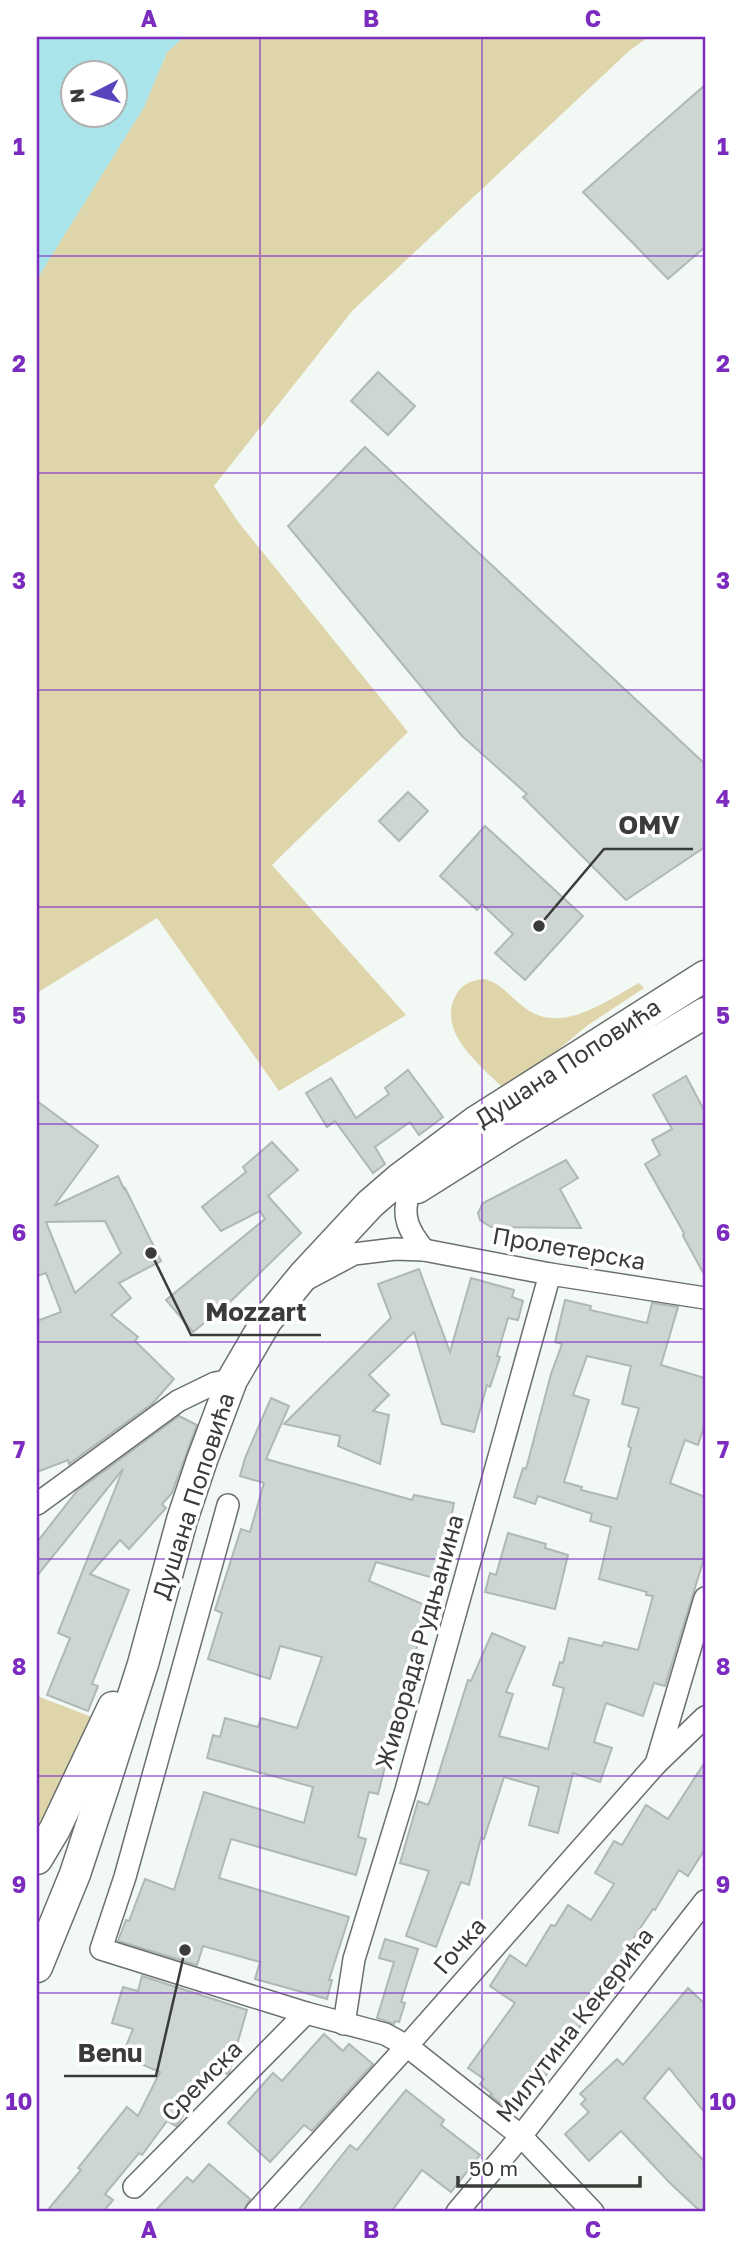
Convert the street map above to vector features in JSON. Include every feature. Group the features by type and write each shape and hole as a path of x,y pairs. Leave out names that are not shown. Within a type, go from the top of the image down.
{"main road":[{"name":"Душана Поповића","path":"38,1943 62,1908 142,1664 182,1520 232,1380 267,1320 295,1285 370,1204 399,1179 475,1122 705,976"},
{"name":"Душана Поповића","path":"340,1237 514,1127 705,1013"},
{"name":"Душана Поповића","path":"37,1859 55,1829 111,1710 142,1664"}],"street":[{"path":"409,1193 404,1207 405,1218 410,1233 424,1250"},
{"name":"Пролетерска","path":"295,1285 354,1254 424,1250 550,1274 705,1298"},
{"name":"Живорада Рудњанина","path":"344,2024 354,1959 406,1790 550,1274"},
{"path":"37,1504 178,1401 207,1386 232,1380"},
{"name":"Душана Поповића","path":"228,1505 125,1877 102,1949 306,2013"},
{"path":"656,1764 705,1598"},
{"name":"Гочка","path":"256,2212 656,1764 705,1717"},
{"name":"Милутина Кекерића","path":"457,2212 521,2136 705,1901"},
{"path":"306,2013 385,2034 407,2046 521,2136 593,2212"},
{"name":"Сремска","path":"134,2187 306,2013"}],"shaded area":[{"path":"184,37 648,37 629,51 353,310 214,486 239,523 408,732 272,865 406,1015 279,1091 157,918 37,993 37,279 144,107 167,52"},
{"path":"484,979 499,986 535,1014 549,1018 580,1014 639,983 644,988 588,1025 507,1092 465,1049 452,1023 451,1009 458,991 468,983"},
{"path":"37,1696 105,1722 37,1859"}],"water":[{"path":"37,37 184,37 167,52 144,107 130,130 130,60 60,60 60,130 130,130 37,279"}],"building":[{"path":"705,85 705,247 668,279 583,192"},
{"path":"378,372 415,406 388,435 351,401"},
{"path":"365,447 705,764 705,847 626,900 523,797 527,794 462,736 288,526"},
{"path":"408,792 428,811 399,841 379,821"},
{"path":"485,826 583,916 525,980 495,953 513,934 482,904 477,910 440,876"},
{"path":"408,1070 443,1117 419,1135 410,1122 375,1147 385,1164 373,1173 335,1121 327,1127 306,1093 331,1078 356,1118 389,1094 385,1088"},
{"path":"686,1076 705,1112 705,1276 645,1164 660,1155 652,1140 672,1129 653,1095"},
{"path":"37,1101 98,1146 54,1206 118,1176 161,1261 119,1283 131,1298 111,1315 138,1337 135,1341 174,1379 153,1403 69,1464 68,1460 37,1472 37,1321 61,1312 46,1273 37,1276","holes":["105,1221 121,1253 75,1293 46,1222"]},
{"path":"272,1142 298,1170 268,1196 301,1233 230,1302 193,1332 166,1300 265,1219 260,1211 221,1231 202,1207 246,1172 243,1167"},
{"path":"566,1160 578,1178 560,1189 581,1228 491,1227 480,1220 478,1213 483,1203"},
{"path":"419,1269 450,1352 471,1278 514,1290 512,1297 523,1301 518,1320 508,1318 497,1356 500,1357 490,1387 487,1385 474,1432 442,1424 414,1332 369,1375 389,1395 373,1411 389,1415 380,1464 338,1446 340,1436 284,1424 391,1318 378,1284"},
{"path":"565,1300 591,1306 590,1310 647,1323 652,1303 678,1307 661,1365 705,1378 705,1424 698,1445 685,1440 670,1483 705,1497 705,1555 665,1686 654,1683 643,1716 606,1703 594,1742 612,1748 600,1782 573,1773 558,1833 529,1825 539,1787 504,1777 484,1839 481,1838 469,1885 461,1882 436,1947 406,1936 429,1871 400,1863 418,1801 428,1805 468,1680 471,1681 492,1633 525,1647 506,1692 513,1694 499,1736 548,1749 564,1688 553,1685 560,1662 563,1663 569,1638 602,1646 604,1642 638,1650 653,1596 599,1579 611,1527 590,1521 592,1514 538,1496 535,1504 514,1497 523,1468 526,1469 551,1374 562,1344 555,1342","holes":["587,1356 631,1366 622,1404 639,1408 617,1499 581,1490 582,1487 564,1482 589,1400 573,1395"]},
{"path":"271,1398 289,1406 266,1459 412,1500 414,1495 454,1503 434,1578 376,1562 369,1581 427,1606 414,1659 399,1704 397,1703 378,1794 369,1792 358,1837 366,1839 356,1875 231,1839 219,1878 349,1917 329,1980 332,1980 327,1999 255,1979 260,1962 203,1946 197,1965 118,1941 145,1879 174,1890 204,1792 304,1823 313,1787 207,1758 213,1735 220,1737 225,1718 258,1727 261,1718 297,1728 322,1657 280,1646 270,1679 208,1659 222,1613 215,1610 241,1529 250,1532 264,1483 240,1476"},
{"path":"179,1416 197,1425 172,1493 162,1504 166,1508 129,1549 120,1540 90,1574 129,1590 92,1684 98,1686 88,1711 47,1695 70,1638 58,1633 123,1469 37,1576 37,1542 77,1491"},
{"path":"508,1533 546,1544 545,1548 568,1555 555,1609 485,1592 490,1573 496,1575"},
{"path":"705,1762 705,1849 688,1876 679,1870 655,1910 653,1909 629,1945 638,1950 599,2008 595,2005 542,2081 540,2079 513,2113 480,2084 484,2079 468,2068 515,2003 490,1986 510,1955 526,1966 551,1925 555,1926 568,1905 591,1920 614,1884 595,1873 614,1841 622,1845 646,1805 668,1819"},
{"path":"385,1939 418,1949 401,2002 405,2003 399,2022 395,2021 394,2024 377,2018 394,1962 379,1958"},
{"path":"142,1976 247,2010 229,2073 208,2068 176,2126 167,2121 142,2155 139,2153 105,2194 113,2200 103,2212 46,2212 127,2107 138,2116 160,2072 122,2056 133,2029 112,2023 123,1987 138,1991"},
{"path":"688,1988 705,2004 705,2113 669,2068 644,2098 705,2162 705,2212 701,2212 670,2183 621,2131 589,2161 565,2134 589,2112 581,2104 586,2099 580,2094 617,2059 623,2065"},
{"path":"324,2034 343,2051 349,2044 373,2064 312,2131 304,2125 270,2162 228,2123 273,2073 282,2081"},
{"path":"406,2090 444,2120 441,2125 480,2155 451,2192 422,2170 391,2212 297,2212 350,2145 357,2150"},
{"path":"209,2164 250,2199 243,2212 154,2212 187,2177 193,2182"}],"place":[{"name":"OMV","path":"539,926"},
{"name":"Mozzart","path":"151,1253"},
{"name":"Benu","path":"185,1950"}]}
